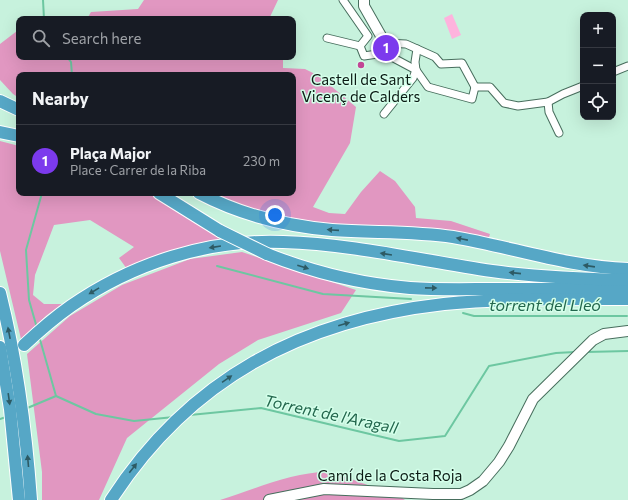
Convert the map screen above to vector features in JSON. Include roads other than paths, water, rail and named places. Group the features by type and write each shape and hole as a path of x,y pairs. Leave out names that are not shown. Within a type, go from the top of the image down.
{"highway":[{"path":"0,101 16,109"},
{"path":"0,132 16,135"},
{"path":"164,196 220,231 266,254 333,276 363,282 398,287 436,289 628,288"},
{"path":"205,196 244,212 294,225 333,230 434,234 568,263 610,269 628,269"},
{"path":"24,345 69,307 122,276 148,265 176,256 207,248 234,244 275,242 312,244 493,271 568,278 628,280"},
{"path":"0,293 13,351 20,396 26,441 30,500"},
{"path":"111,500 125,478 153,443 174,421 197,401 245,366 313,334 371,316 445,304 513,300 628,299"},
{"path":"0,347 11,417 19,500"}],"street":[{"path":"343,0 368,36 360,46"},
{"path":"360,46 364,56 385,48 406,44 434,57 441,64 462,63 475,87 472,99 428,87 416,70 385,48 364,3"},
{"path":"327,38 360,46"},
{"path":"384,114 413,78 416,70 415,62 417,50"},
{"path":"616,71 628,66"},
{"path":"475,87 490,87 504,103 518,106 548,102 580,87"},
{"path":"548,102 549,112 558,133"},
{"name":"Camí de la Costa Roja","path":"269,500 324,489 433,494 461,494 470,490 483,481 499,462 509,446 529,404 537,394 593,340 604,334 628,331"}],"waterway":[{"name":"torrent del Lleó","path":"43,0 44,16"},
{"name":"torrent del Lleó","path":"69,60 72,72"},
{"name":"torrent del Lleó","path":"37,328 29,300 26,250 41,196"},
{"name":"torrent del Lleó","path":"217,266 323,294 411,299"},
{"name":"torrent del Lleó","path":"463,313 474,316 627,316"},
{"name":"torrent del Lleó","path":"39,336 56,396"},
{"name":"Torrent de l'Aragall","path":"586,352 628,351"},
{"name":"Torrent de l'Aragall","path":"190,415 261,408 399,441 445,436 489,366 556,353 575,352"},
{"name":"Torrent de l'Aragall","path":"25,409 56,396 96,414 134,421 174,417"},
{"name":"Torrent de l'Aragall","path":"0,419 6,417"}],"place":[{"name":"Plaça Major","path":"386,48"},
{"name":"Castell de Sant Vicenç de Calders","path":"361,65"}]}
